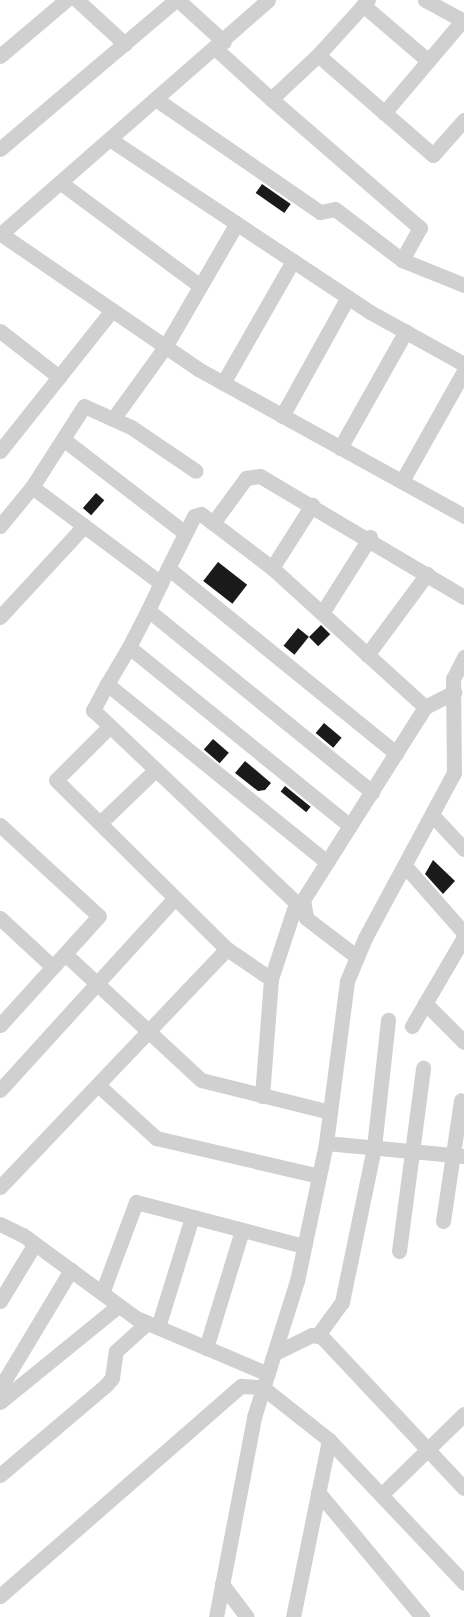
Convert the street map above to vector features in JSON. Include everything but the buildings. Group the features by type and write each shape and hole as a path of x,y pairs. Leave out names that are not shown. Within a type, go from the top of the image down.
{"street":[{"path":"0,56 66,0"},
{"path":"77,0 125,44"},
{"path":"0,149 177,0 271,99 420,228 402,260"},
{"path":"268,0 220,46 1,234 165,347 223,383 464,516"},
{"path":"384,113 426,59 464,20 425,0"},
{"path":"271,99 318,55 365,3 426,59"},
{"path":"318,55 433,155 464,120"},
{"path":"157,100 320,212 336,209 402,260 464,285"},
{"path":"111,140 348,297 464,364"},
{"path":"60,183 199,285"},
{"path":"113,419 165,347 237,223"},
{"path":"223,383 294,261"},
{"path":"282,416 348,297"},
{"path":"0,451 112,310"},
{"path":"0,331 59,377"},
{"path":"340,448 406,332"},
{"path":"402,481 464,371"},
{"path":"0,526 32,487 84,406 113,419 196,471"},
{"path":"63,439 185,533"},
{"path":"213,523 253,475 312,504 370,537 464,597"},
{"path":"32,487 161,583"},
{"path":"272,568 312,504"},
{"path":"357,957 306,918 301,907 93,710 129,647 185,533 197,514 213,523 272,568 425,707"},
{"path":"0,617 84,526"},
{"path":"322,613 370,537"},
{"path":"168,568 396,753"},
{"path":"368,655 427,574"},
{"path":"148,610 372,792"},
{"path":"129,647 350,826"},
{"path":"216,1617 265,1381 275,1353 304,1246 326,1143 347,981 357,957 434,816 454,773 460,716 453,680 464,657"},
{"path":"108,684 327,862"},
{"path":"262,1096 271,979 303,900 425,707 454,692"},
{"path":"110,726 56,780 227,949 271,979"},
{"path":"100,823 155,770"},
{"path":"434,816 464,849"},
{"path":"0,825 99,916 3,1017"},
{"path":"406,867 464,935 412,1026"},
{"path":"0,1090 176,898"},
{"path":"0,918 53,967"},
{"path":"0,1187 227,949"},
{"path":"65,954 201,1080 330,1112"},
{"path":"425,1003 464,1042"},
{"path":"275,1353 318,1335 342,1302 374,1147 388,1020"},
{"path":"399,1251 415,1151 423,1068"},
{"path":"98,1085 156,1138 319,1176"},
{"path":"443,1221 460,1155 461,1100"},
{"path":"326,1143 460,1155"},
{"path":"102,1293 136,1202 304,1246"},
{"path":"0,1475 106,1385 112,1378 116,1351 152,1325 192,1217"},
{"path":"0,1224 71,1270 118,1306 152,1325 206,1348 265,1381 329,1440 464,1583"},
{"path":"206,1348 242,1230"},
{"path":"0,1301 34,1245"},
{"path":"0,1388 71,1270"},
{"path":"0,1402 118,1306"},
{"path":"318,1335 464,1488"},
{"path":"0,1596 241,1386 265,1381"},
{"path":"381,1496 464,1414"},
{"path":"293,1617 329,1440"},
{"path":"318,1492 422,1617"},
{"path":"222,1584 247,1617"}]}
